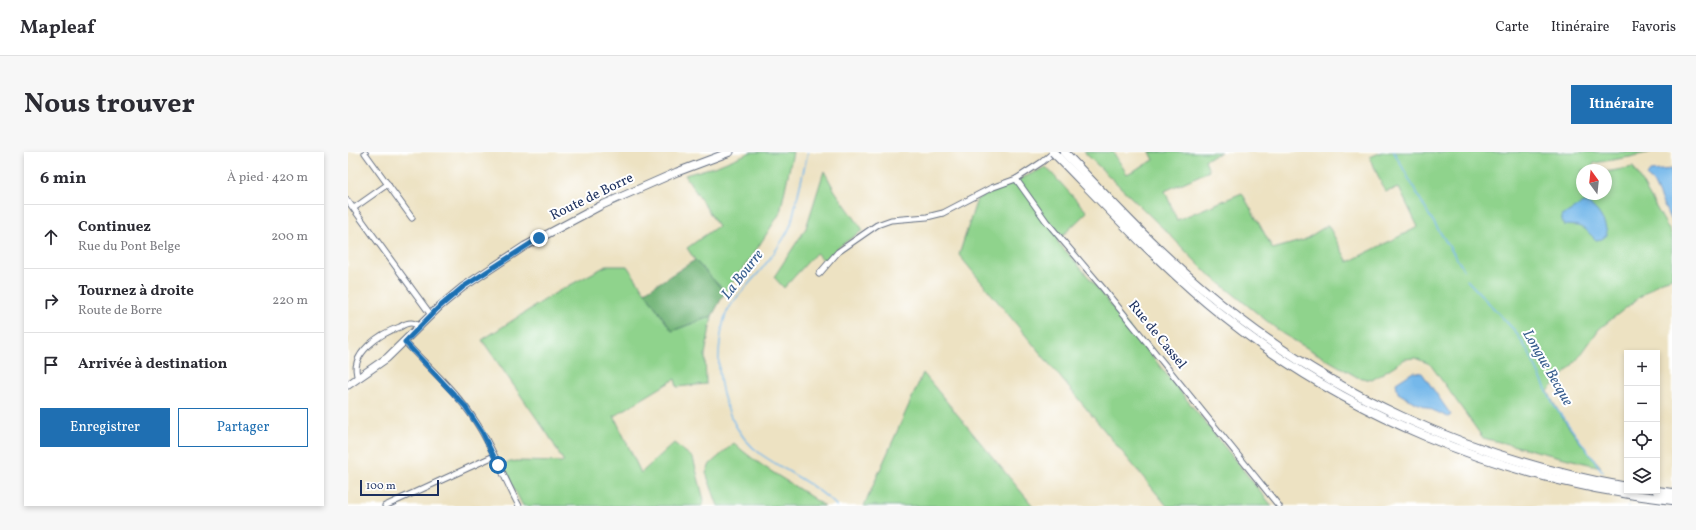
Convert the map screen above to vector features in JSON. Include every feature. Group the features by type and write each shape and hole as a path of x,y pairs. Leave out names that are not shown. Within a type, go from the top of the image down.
{"highway":[{"path":"1057,153 1203,289 1260,334 1324,376 1402,417 1478,449 1548,470 1624,486"},
{"path":"1057,153 1147,248 1192,290 1228,320 1266,348 1336,392 1410,429 1458,449 1501,464 1581,486 1672,500"},
{"path":"1660,491 1672,493"}],"main road":[{"name":"Route de Borre","path":"348,385 386,358 405,342 453,295 473,280 556,228 638,188 730,152"}],"street":[{"path":"365,153 412,218"},
{"path":"819,274 841,250 877,225 892,220 938,215 991,188 1016,179 1057,153"},
{"name":"Rue de Cassel","path":"1016,179 1046,221 1102,287 1278,506"},
{"path":"354,208 388,184"},
{"path":"348,201 431,315"},
{"path":"358,378 355,370 356,360 372,341 388,331 408,323 415,323 420,327"},
{"path":"405,342 465,406 478,426 519,506"},
{"path":"385,506 494,456"}],"green space":[{"path":"751,152 793,152 780,213 753,255 725,292 695,260 687,248 718,226 685,175 717,166"},
{"path":"1084,152 1113,152 1127,174 1154,160 1150,152 1221,152 1205,160 1209,171 1165,191 1177,220 1242,193 1273,249 1304,240 1328,225 1348,262 1418,227 1399,188 1385,192 1370,157 1382,152 1651,152 1594,164 1576,164 1576,200 1612,200 1612,171 1633,167 1672,235 1672,278 1659,282 1599,329 1580,356 1548,391 1565,421 1601,467 1483,438 1430,364 1415,358 1405,359 1372,380 1357,377 1283,334 1206,272"},
{"path":"1046,167 1087,212 1057,241 1086,274 1272,506 1167,506 959,255 977,199"},
{"path":"824,171 835,191 863,230 840,246 825,261 816,253 784,288 774,277 806,228"},
{"path":"695,260 725,292 712,316 672,331 645,292"},
{"path":"606,266 627,266 672,331 712,316 705,355 706,384 677,387 675,379 614,416 641,473 674,443 693,458 704,500 702,506 523,506 501,464 516,461 564,462 549,436 482,340 557,292"},
{"path":"923,373 1033,506 864,506"},
{"path":"734,443 766,468 824,506 718,506 706,473 710,464"}],"water":[{"path":"1672,169 1672,218 1670,219 1653,182 1647,177 1650,171"},
{"path":"1583,203 1592,206 1600,214 1605,225 1607,235 1602,239 1596,240 1585,229 1578,226 1564,225 1562,216"},
{"path":"1413,372 1422,373 1451,415 1448,417 1398,393 1396,383"}],"waterway":[{"name":"La Bourre","path":"808,152 788,231 772,256 736,298 726,313 721,337 719,368 720,380 726,405 744,438 762,455 820,491 837,506"},
{"name":"Longue Becque","path":"1394,152 1429,215 1464,270"},
{"name":"Longue Becque","path":"1467,280 1515,331 1528,351 1553,404 1603,472"}],"route":[{"path":"498,465 476,421 465,406 405,342 437,309 463,287 490,268 539,238"}]}
